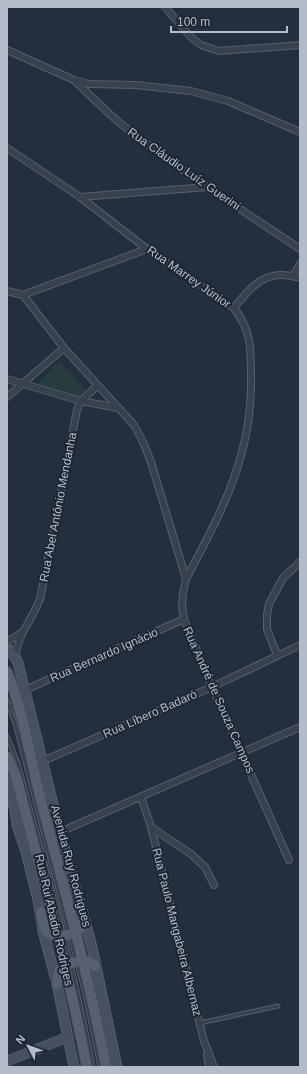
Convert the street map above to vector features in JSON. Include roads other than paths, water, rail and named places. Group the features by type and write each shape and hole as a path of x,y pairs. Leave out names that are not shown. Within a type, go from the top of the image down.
{"main road":[{"name":"Avenida Ruy Rodrigues","path":"7,672 16,695 74,962 97,1020 106,1067"},
{"name":"Avenida Ruy Rodrigues","path":"7,757 16,776 67,934 74,962 73,997 87,1067"},
{"path":"40,912 48,932 53,935 67,934 79,930 83,924 83,913"},
{"path":"57,984 59,970 74,962 89,962 95,966"}],"street":[{"path":"165,7 191,38 201,45 219,51 300,45"},
{"path":"7,50 74,80 89,84 136,85 191,91 228,101 300,132"},
{"name":"Rua Cláudio Luíz Guerini","path":"74,80 118,122 207,187 300,249"},
{"name":"Rua Marrey Júnior","path":"7,148 80,197 147,248 234,308 243,320 248,332 251,347 250,410 245,446 224,506 186,579"},
{"path":"80,197 207,187"},
{"path":"7,291 23,295 147,248"},
{"path":"293,276 300,264"},
{"path":"234,308 255,284 269,276 293,276 300,278"},
{"name":"Rua André de Souza Campos","path":"23,295 64,348 134,425 144,444 151,462 186,579 182,606 184,619 212,687 289,860"},
{"path":"7,397 64,348"},
{"path":"7,379 81,401 118,408"},
{"name":"Rua Abel Antônio Mendanha","path":"15,657 22,632 36,610 40,599 77,410 81,401 97,386"},
{"path":"277,655 267,629 269,604 283,578 300,562"},
{"name":"Rua Bernardo Ignácio","path":"24,690 184,619"},
{"name":"Rua Abel Antônio Mendanha","path":"7,641 16,637 22,632"},
{"name":"Rua Líbero Badaró","path":"43,761 212,687 300,645"},
{"path":"7,648 15,657 43,761 60,832 92,947 117,1067"},
{"path":"60,832 300,727"},
{"name":"Rua Rui Abadio Rodriges","path":"7,780 15,810 17,825 26,852 43,931 57,984 74,1067"},
{"name":"Rua Paulo Mangabeira Albernaz","path":"141,797 151,827 204,1040 214,1067"},
{"path":"151,827 191,854 205,867 214,885"},
{"path":"7,1061 68,1037"},
{"path":"204,1040 209,1067"}],"lane":[{"path":"7,700 16,727 67,934"},
{"path":"7,736 18,763 67,934"},
{"path":"74,962 93,1067"},
{"path":"74,962 90,1015 100,1067"},
{"path":"200,1024 278,1006"}]}
